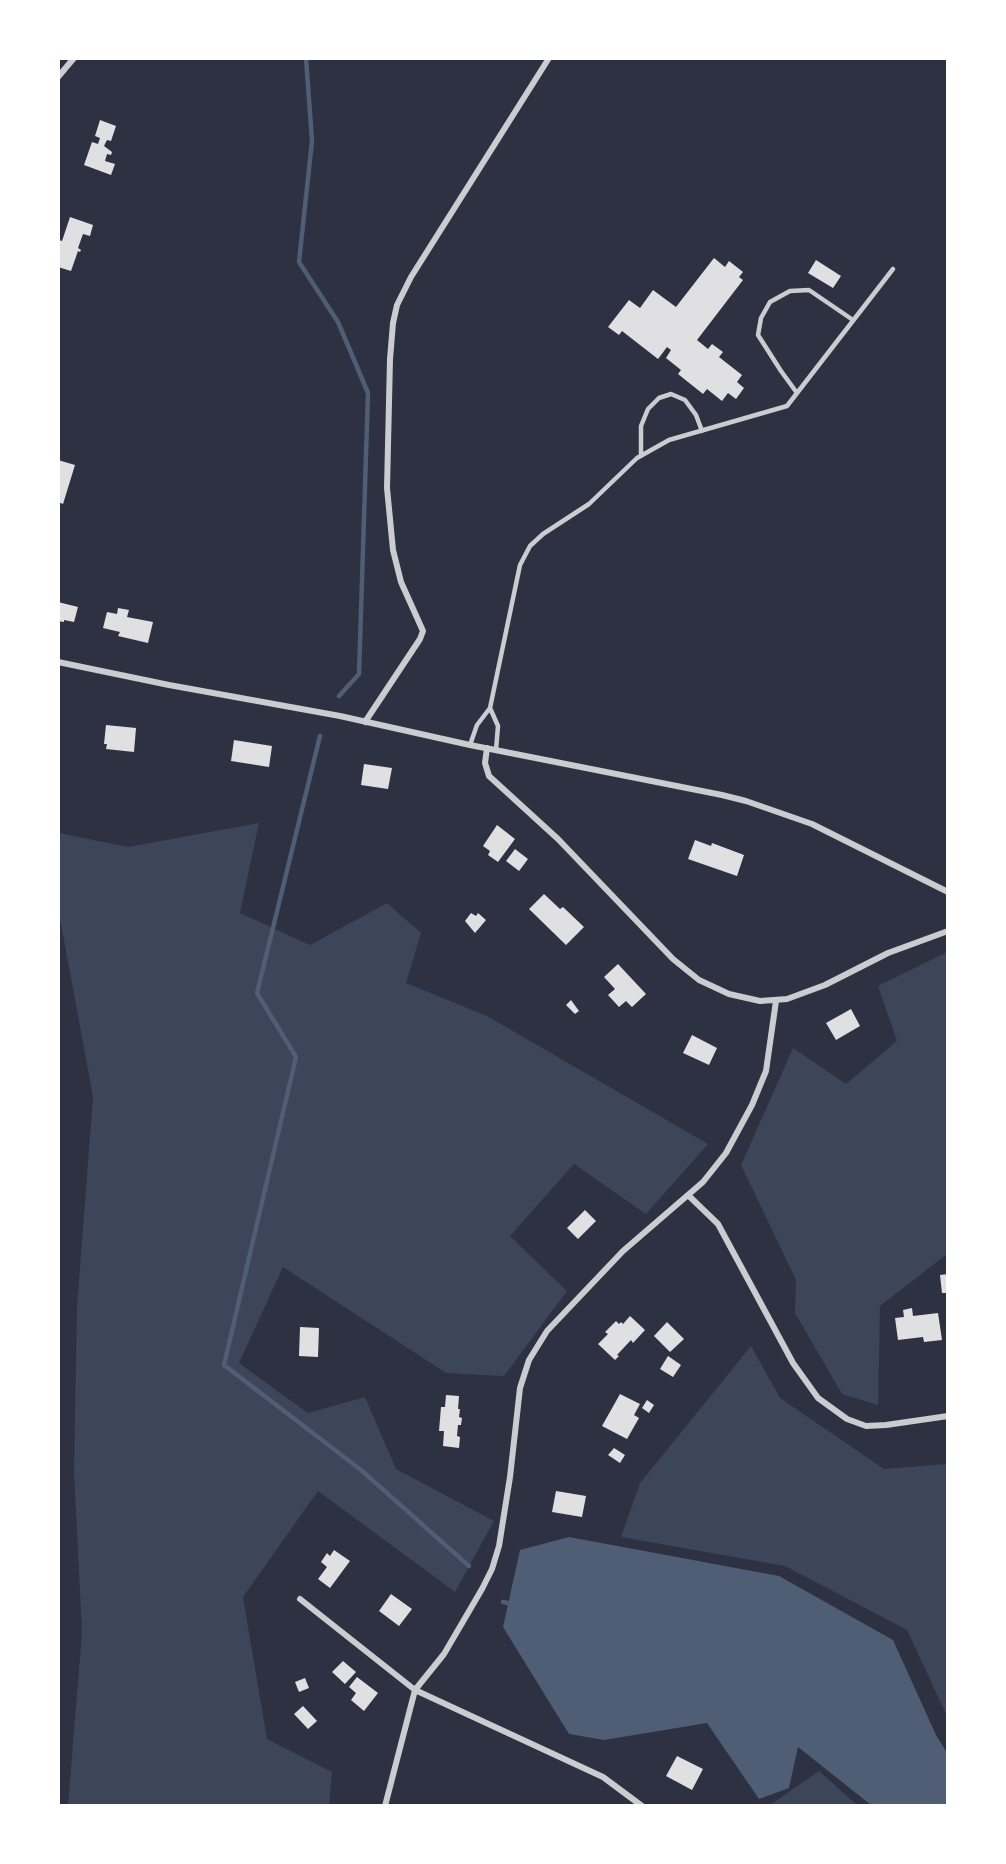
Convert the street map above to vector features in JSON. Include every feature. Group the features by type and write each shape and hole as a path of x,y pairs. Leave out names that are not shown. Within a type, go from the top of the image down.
{"street":[{"path":"58,77 74,58"},
{"path":"365,722 423,631 401,582 393,550 387,488 390,359 397,305 411,277 549,58"},
{"path":"58,662 169,686 365,722 470,745 673,784 746,801 812,824 948,892"},
{"path":"487,748 485,763 489,776 558,839 686,970 714,988 729,994 760,1001 776,1001 799,995 825,985 888,952 948,931"},
{"path":"385,1806 415,1690 444,1654 492,1569 510,1477 520,1388 529,1360 547,1331 622,1251 703,1182 721,1160 752,1105 766,1071 776,1001"},
{"path":"688,1195 718,1224 793,1363 818,1398 847,1419 866,1426 948,1416"},
{"path":"300,1599 415,1690 595,1773 642,1806"}],"lane":[{"path":"470,745 477,724 490,708 520,565 530,546 543,534 590,504 641,456 669,440 787,406 893,269"},
{"path":"797,393 758,334 761,318 770,302 790,291 809,290 854,320"},
{"path":"641,456 641,426 648,409 659,398 671,394 685,400 696,415 702,431"},
{"path":"490,708 498,726 496,750"}],"shaded area":[{"path":"259,823 240,913 310,945 387,903 421,933 406,983 487,1016 708,1144 646,1214 574,1164 510,1236 567,1291 504,1376 446,1373 283,1267 239,1363 308,1413 365,1397 396,1469 494,1521 455,1592 318,1491 243,1597 267,1739 332,1772 329,1805 68,1805 82,1632 74,1471 77,1306 93,1097 59,913 59,833 128,847"},
{"path":"947,952 947,1254 880,1306 878,1405 842,1394 795,1313 796,1280 741,1165 793,1048 846,1084 897,1041 878,986"},
{"path":"751,1346 780,1398 884,1469 947,1464 947,1716 907,1630 785,1566 621,1537 640,1483"},
{"path":"569,1537 779,1576 893,1640 936,1735 947,1753 947,1805 871,1805 798,1747 789,1788 759,1799 707,1723 604,1740 569,1734 503,1627 520,1550"},
{"path":"819,1771 857,1805 770,1805"}],"building":[{"path":"100,120 116,126 111,141 107,140 104,146 112,152 111,155 107,154 105,161 115,164 111,175 84,165 92,142 98,144 100,138 95,136"},
{"path":"70,217 93,225 90,236 83,234 78,248 81,250 78,251 71,271 58,267 58,242 62,241"},
{"path":"714,258 725,267 729,261 743,272 739,277 743,280 697,340 708,349 712,344 723,352 719,357 742,375 737,382 744,388 736,399 728,393 722,401 707,389 703,394 678,374 681,370 666,358 671,350 667,347 658,359 622,331 619,335 608,327 629,300 640,308 653,290 676,307"},
{"path":"816,260 841,276 833,288 808,273"},
{"path":"58,460 75,465 63,504 58,502"},
{"path":"58,602 78,607 74,622 58,621"},
{"path":"118,608 129,610 127,617 153,622 148,643 118,636 120,632 103,628 107,612 117,614"},
{"path":"106,725 136,728 134,752 106,749 107,744 104,744"},
{"path":"234,740 272,746 269,767 231,761"},
{"path":"364,764 392,768 388,789 361,785"},
{"path":"497,825 515,839 498,862 488,855 490,851 483,846"},
{"path":"695,840 711,846 712,843 744,855 737,876 688,859"},
{"path":"515,849 528,859 519,871 506,861"},
{"path":"544,894 560,909 563,907 584,927 566,945 529,909"},
{"path":"471,913 476,916 478,913 486,920 475,933 465,921"},
{"path":"618,964 646,994 632,1007 626,1001 619,1007 608,995 615,989 604,977"},
{"path":"571,1000 579,1011 575,1014 566,1005"},
{"path":"851,1009 860,1026 836,1040 826,1023"},
{"path":"692,1035 717,1048 709,1065 683,1053"},
{"path":"585,1210 596,1221 578,1239 567,1228"},
{"path":"948,1274 948,1293 942,1293 940,1275"},
{"path":"912,1308 913,1316 938,1313 942,1340 924,1342 923,1337 898,1340 895,1318 904,1317 903,1310"},
{"path":"630,1316 645,1330 633,1343 631,1340 615,1360 598,1344 608,1334 605,1332 616,1321 623,1324"},
{"path":"667,1322 684,1339 670,1352 654,1336"},
{"path":"300,1327 319,1328 318,1357 299,1356"},
{"path":"668,1356 681,1365 673,1377 660,1369"},
{"path":"620,1394 640,1404 634,1415 639,1418 627,1439 602,1426"},
{"path":"446,1395 459,1396 459,1417 462,1418 461,1425 458,1425 459,1448 443,1446 444,1431 439,1431 441,1407 445,1407"},
{"path":"647,1400 654,1405 649,1413 642,1408"},
{"path":"614,1448 625,1455 620,1463 608,1455"},
{"path":"556,1491 586,1496 582,1517 552,1512"},
{"path":"334,1550 350,1561 330,1588 318,1579 327,1567 321,1562 327,1553 330,1556"},
{"path":"391,1594 412,1609 399,1626 379,1611"},
{"path":"343,1661 356,1672 345,1684 332,1672"},
{"path":"357,1677 378,1693 364,1711 351,1700 356,1693 349,1687"},
{"path":"305,1678 309,1688 299,1692 295,1682"},
{"path":"303,1706 317,1721 308,1729 294,1714"},
{"path":"677,1756 703,1769 692,1790 666,1776"}],"waterway":[{"path":"306,58 312,141 299,262 338,322 368,393 359,674 339,696"},
{"path":"320,736 257,993 296,1057 224,1365 361,1470 469,1566"},
{"path":"503,1602 512,1604"}]}
